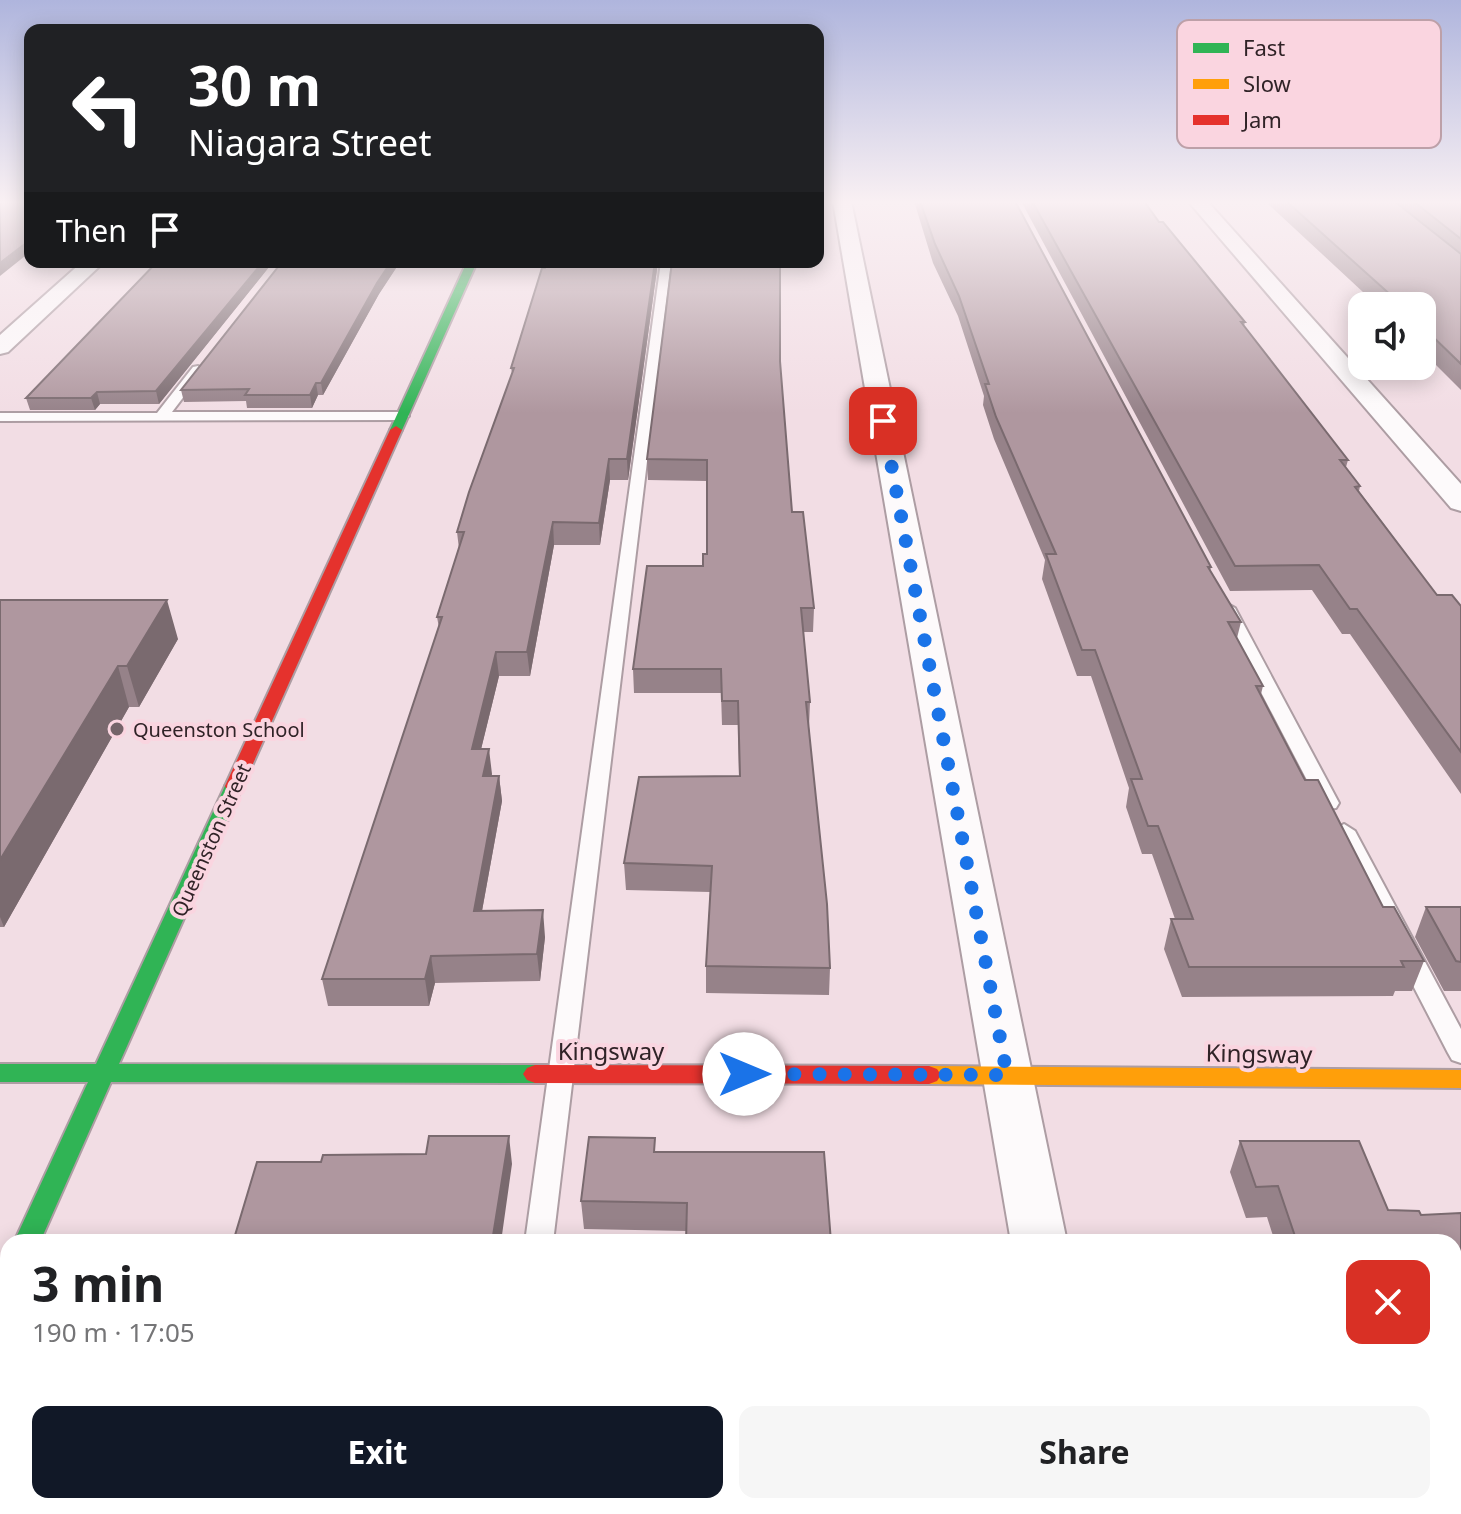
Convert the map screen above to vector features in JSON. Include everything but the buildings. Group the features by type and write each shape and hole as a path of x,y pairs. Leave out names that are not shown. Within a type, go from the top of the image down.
{"street":[{"path":"0,347 83,272"},
{"name":"Queenston Street","path":"31,1234 468,272"},
{"path":"855,272 1037,1234"},
{"path":"1259,272 1461,502"},
{"name":"Kingsway","path":"0,1073 1461,1079"}],"lane":[{"path":"540,1234 665,272"},
{"path":"161,417 207,357"},
{"path":"0,417 402,416"},
{"path":"1221,597 1461,1053"}],"traffic: fast":[{"path":"396,430 468,272"},
{"path":"31,1234 234,786"},
{"path":"0,1073 535,1074"}],"traffic: slow":[{"path":"929,1075 1461,1079"}],"traffic: jam":[{"path":"234,786 396,430"},
{"path":"535,1074 929,1075"}],"place":[{"name":"Queenston School","path":"117,729"}],"route":[{"path":"744,1074 1007,1075 883,421"}]}
